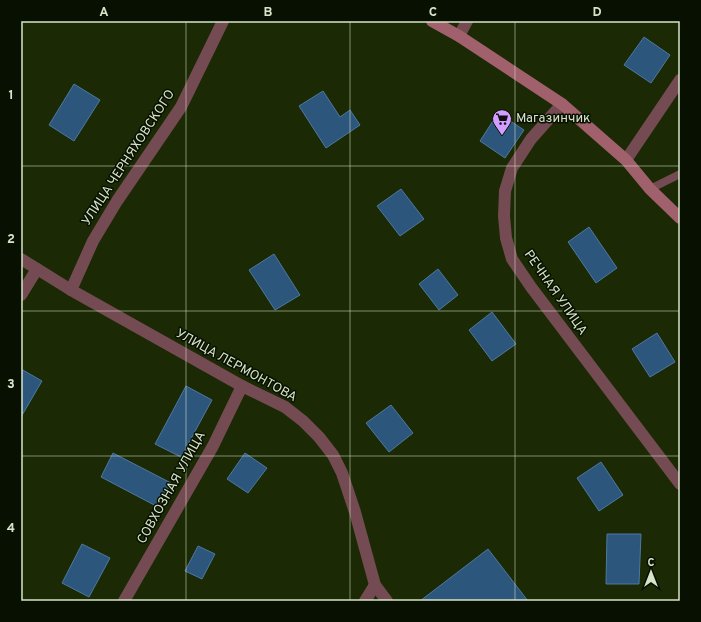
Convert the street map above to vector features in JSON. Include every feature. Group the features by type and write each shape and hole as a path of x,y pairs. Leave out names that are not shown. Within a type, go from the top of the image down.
{"street":[{"name":"УЛИЦА ЧЕРНЯХОВСКОГО","path":"71,290 97,234 117,201 181,107 223,21"},
{"path":"432,21 459,36 562,104 626,160 650,189 680,218"},
{"path":"459,36 467,21"},
{"path":"626,160 680,80"},
{"name":"РЕЧНАЯ УЛИЦА","path":"562,104 531,139 512,168 505,192 504,216 506,238 512,259 531,287 680,484"},
{"name":"УЛИЦА ЛЕРМОНТОВА","path":"21,259 71,290 242,386 285,407 303,421 319,437 333,455 342,473 355,512 375,585 387,601"},
{"path":"21,295 36,269"},
{"name":"СОВХОЗНАЯ УЛИЦА","path":"124,601 213,446 242,386"},
{"path":"365,601 375,585"}],"lane":[{"path":"650,189 680,174"}],"building":[{"path":"644,37 670,55 651,83 624,65"},
{"path":"74,84 100,100 74,141 49,125"},
{"path":"323,91 340,117 350,110 360,125 326,148 299,106"},
{"name":"Магазинчик","path":"498,113 524,130 505,158 480,141"},
{"path":"401,189 424,219 400,236 377,206"},
{"path":"589,227 617,268 596,283 568,242"},
{"path":"274,254 300,295 275,310 249,270"},
{"path":"438,269 458,295 439,310 419,284"},
{"path":"492,312 516,344 492,361 469,330"},
{"path":"657,333 675,362 650,377 632,349"},
{"path":"21,369 42,381 21,417"},
{"path":"186,386 212,400 181,457 155,444"},
{"path":"391,405 413,433 389,452 366,423"},
{"path":"113,453 171,483 158,507 101,477"},
{"path":"245,453 267,468 248,493 227,479"},
{"path":"601,462 623,495 599,511 577,478"},
{"path":"607,534 641,534 639,584 606,584"},
{"path":"82,544 110,558 89,597 62,583"},
{"path":"198,546 215,554 202,579 185,571"},
{"path":"488,549 528,601 420,601"}],"place":[{"name":"Магазинчик","path":"502,136"}]}
